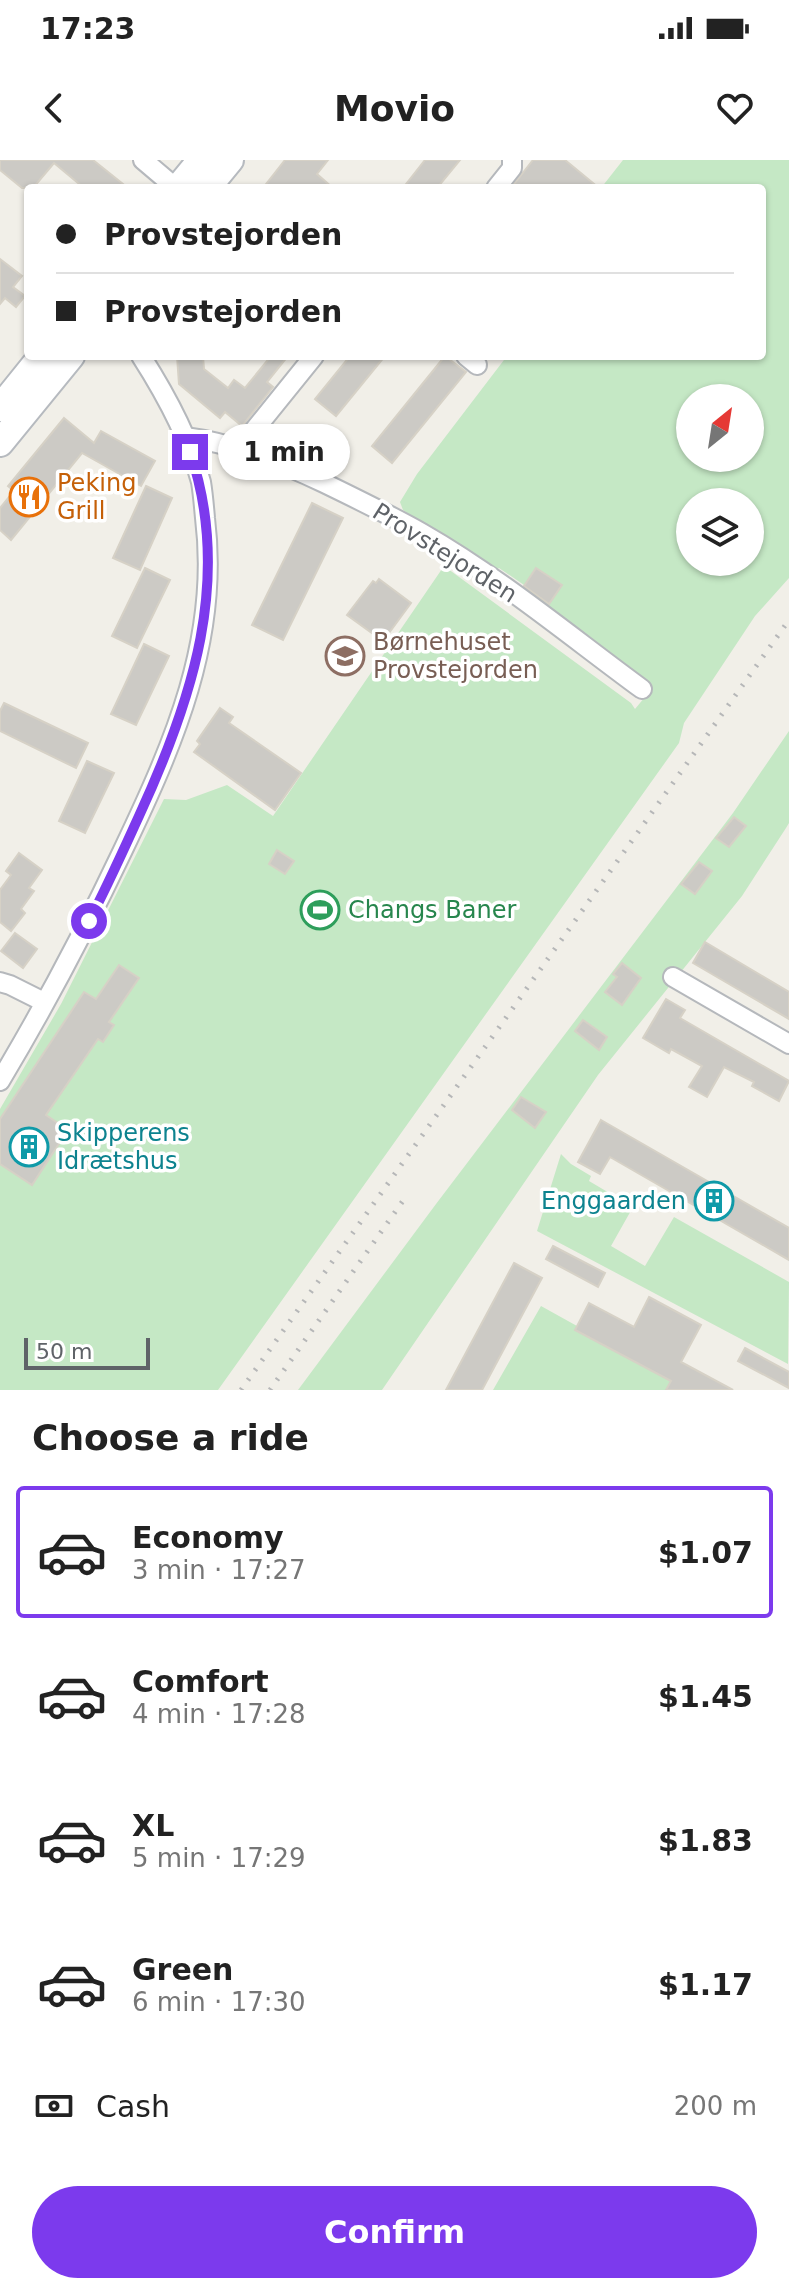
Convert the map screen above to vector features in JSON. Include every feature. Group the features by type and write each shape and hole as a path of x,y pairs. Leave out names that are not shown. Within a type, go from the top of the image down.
{"main road":[{"path":"180,184 201,160"},
{"path":"210,184 230,160"},
{"path":"4,421 40,360"},
{"path":"4,421 67,360"}],"street":[{"path":"143,160 172,184"},
{"path":"499,184 512,168 512,160"},
{"path":"0,1081 92,914 159,774 190,688 202,643 208,597 209,548 201,483 185,437 144,360"},
{"path":"242,450 251,434 311,360"},
{"name":"Provstejorden","path":"185,437 207,439 242,450 314,478 424,534 642,689"},
{"path":"673,977 789,1044"},
{"path":"0,982 44,1002"}],"green space":[{"name":"Changs Baner","path":"623,160 789,160 789,578 755,616 684,723 679,743 218,1390 0,1390 0,1109 61,1004 164,799 186,800 227,785 273,816 444,566 631,703 635,709 650,691 522,594 524,585 499,568 493,572 403,510 400,502 417,474 504,360 766,360 766,184 604,184"},
{"path":"789,731 789,823 786,828 742,896 598,1075 382,1390 298,1390 733,813"},
{"path":"561,1154 591,1176 589,1181 633,1207 611,1246 645,1266 674,1217 789,1282 788,1364 537,1231"},
{"path":"541,1306 577,1326 575,1330 671,1381 666,1390 493,1390"}],"building":[{"path":"0,160 93,160 123,184 79,184 54,163 36,184 24,184 22,188 0,170"},
{"path":"285,160 328,160 317,174 328,184 266,184"},
{"path":"425,160 460,160 440,184 406,184"},
{"path":"533,160 565,160 594,184 514,184"},
{"path":"0,259 22,276 13,287 24,297 16,307 5,298 0,304"},
{"path":"177,360 203,360 204,369 228,388 234,380 245,388 268,360 285,360 267,382 273,387 242,426 225,412 220,418 179,384"},
{"path":"347,360 382,360 336,416 315,399"},
{"path":"442,360 450,360 466,372 392,463 372,446"},
{"path":"64,418 94,443 101,431 155,461 141,486 82,453 11,540 0,530 0,508 14,491 8,486"},
{"path":"146,486 172,498 140,570 113,558"},
{"path":"312,503 343,518 283,640 252,625"},
{"path":"145,568 170,580 137,648 112,636"},
{"path":"536,568 562,585 549,604 524,586"},
{"path":"379,579 411,603 383,641 347,615 373,581 376,583"},
{"path":"144,644 169,656 136,725 111,714"},
{"path":"4,703 88,743 76,768 0,731 0,711"},
{"path":"220,708 233,717 229,723 301,773 275,810 194,752 200,744 197,741"},
{"path":"87,761 114,773 85,833 59,821"},
{"path":"734,817 746,826 729,847 716,838"},
{"path":"277,850 294,861 285,874 269,864"},
{"path":"19,853 42,870 29,888 34,891 21,909 25,913 11,931 0,922 0,890 11,875 6,871"},
{"path":"699,862 712,871 695,894 681,884"},
{"path":"15,933 37,949 23,968 1,951"},
{"path":"705,942 789,992 789,1019 693,963"},
{"path":"622,963 641,978 622,1005 605,992 617,977 613,974"},
{"path":"119,965 139,978 109,1022 114,1025 103,1042 98,1039 46,1115 68,1130 32,1185 0,1164 0,1119 84,992 96,999"},
{"path":"666,999 685,1010 680,1018 789,1081 779,1101 752,1086 754,1082 724,1067 707,1097 689,1087 702,1066 671,1049 669,1053 643,1038"},
{"path":"583,1020 607,1037 599,1050 575,1031"},
{"path":"521,1097 546,1112 535,1128 512,1110"},
{"name":"Enggaarden","path":"601,1120 789,1228 789,1260 610,1157 600,1174 578,1162"},
{"path":"553,1246 605,1273 598,1287 546,1259"},
{"path":"514,1263 542,1278 482,1390 446,1390"},
{"path":"649,1297 701,1325 681,1362 733,1390 666,1390 671,1381 575,1330 589,1303 634,1327"},
{"path":"745,1348 789,1372 789,1388 738,1361"}],"railway":[{"path":"241,1390 789,620"},
{"path":"270,1390 407,1195"}],"place":[{"name":"Peking Grill","path":"29,497"},
{"name":"Børnehuset Provstejorden","path":"345,656"},
{"name":"Changs Baner","path":"320,910"},
{"name":"Skipperens Idrætshus","path":"29,1147"},
{"name":"Enggaarden","path":"714,1201"}],"route":[{"path":"89,921 159,774 190,688 202,643 208,597 209,548 201,483 190,452"}]}
